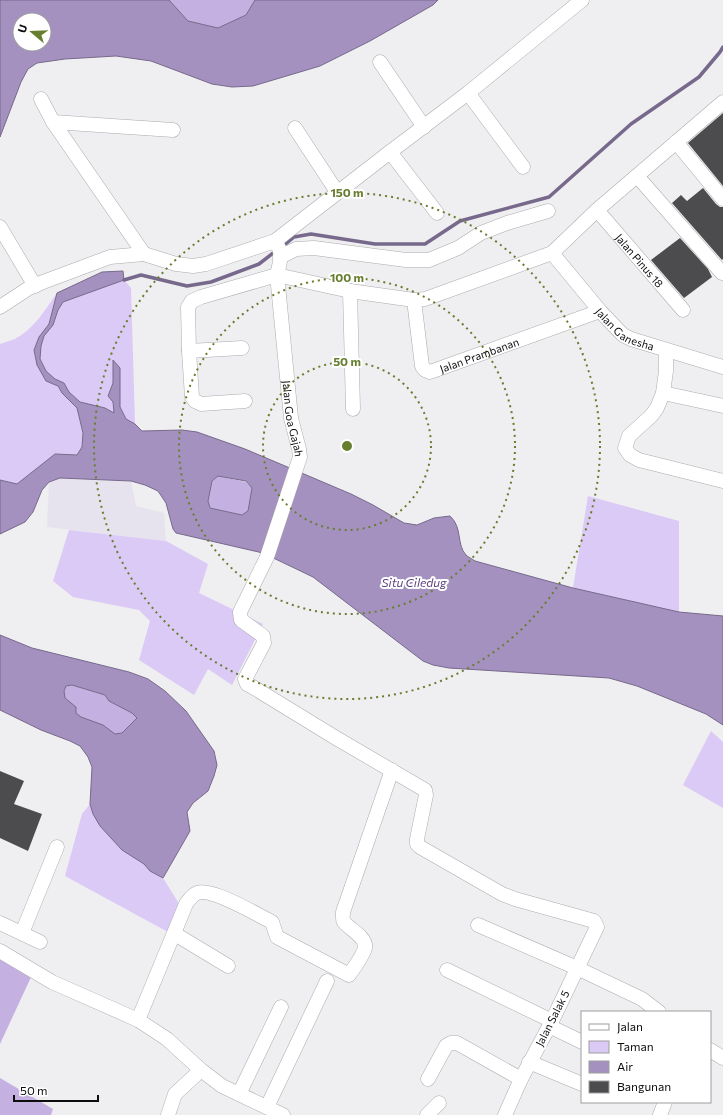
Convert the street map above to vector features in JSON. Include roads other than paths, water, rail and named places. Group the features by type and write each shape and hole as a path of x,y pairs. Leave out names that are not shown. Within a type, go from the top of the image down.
{"street":[{"path":"278,249 338,192 468,93 576,2"},
{"path":"380,62 424,127"},
{"path":"468,93 524,167"},
{"path":"41,99 53,122 144,254"},
{"path":"245,402 201,404 195,401 192,397 188,307 192,301 277,275 350,291 414,300 425,299 552,253 597,210 676,142 721,107"},
{"path":"53,122 173,130"},
{"path":"295,128 338,192"},
{"path":"676,142 723,199"},
{"path":"390,152 436,213"},
{"path":"637,176 722,272"},
{"name":"Jalan Pinus 18","path":"597,210 683,310"},
{"path":"0,307 35,286 110,256 144,254 176,264 193,266 278,249 314,248 406,260 429,260 458,248 482,233 494,228 548,211"},
{"path":"0,227 35,286"},
{"name":"Jalan Goa Gajah","path":"278,249 277,275 291,418 300,457 267,557 240,612 241,620 263,636 264,639 264,643 245,679 251,686 392,770"},
{"name":"Jalan Ganesha","path":"552,253 600,311 623,335 723,367"},
{"path":"350,291 353,409"},
{"name":"Jalan Prambanan","path":"414,300 422,366 425,370 430,372 600,311"},
{"path":"189,351 242,348"},
{"path":"666,350 666,371 663,393 657,408 651,416 629,436 625,448 630,455 639,460 723,481"},
{"path":"663,393 723,406"},
{"path":"138,1020 175,934 186,904 191,897 197,893 204,892 224,897 272,922 276,937 349,975 364,949 365,944 362,939 344,922 343,912 392,770"},
{"name":"Jalan Salak 5","path":"392,770 425,790 426,795 417,839 417,844 420,847 502,894 594,921 597,927 551,1023 520,1079 505,1115"},
{"path":"22,933 58,847"},
{"path":"0,923 40,942"},
{"path":"478,925 577,968 642,999 658,1011"},
{"path":"175,934 228,966"},
{"path":"0,951 52,982 138,1020 167,1039 201,1070 222,1086 283,1115"},
{"path":"448,970 551,1023 581,1041"},
{"path":"267,1107 327,980"},
{"path":"239,1094 281,1007"},
{"path":"428,1079 446,1046 451,1043 457,1043 520,1079"},
{"path":"711,1051 723,1058"},
{"path":"529,1062 581,1084"},
{"path":"168,1115 176,1094 201,1070"},
{"path":"427,1115 438,1103"},
{"path":"660,1115 664,1103"}],"water":[{"path":"0,0 169,0 188,21 218,28 246,15 255,0 438,0 433,5 370,41 320,66 253,86 232,87 212,84 151,61 116,56 65,59 37,63 28,69 21,82 0,137"},
{"name":"Situ Ciledug","path":"123,271 124,280 63,302 58,310 53,325 44,336 41,346 40,359 46,371 55,379 64,383 69,392 80,402 105,408 114,413 113,402 108,396 113,383 113,360 120,368 120,407 126,419 135,424 142,431 182,430 197,432 245,449 351,494 404,523 417,525 434,518 450,516 457,526 463,551 467,556 475,561 573,588 679,612 723,616 723,725 706,714 637,686 609,678 449,668 433,665 423,661 313,577 263,553 176,533 173,529 166,503 158,491 131,481 60,478 49,482 42,490 33,512 25,522 0,534 0,480 17,484 55,454 77,455 82,447 83,433 77,408 62,393 58,386 46,381 37,365 34,350 39,337 49,324 57,293 102,272","holes":["218,476 246,481 252,488 248,511 242,515 210,508 208,501 212,481"]},
{"path":"0,635 32,648 129,672 148,679 165,691 186,711 214,751 217,765 208,791 193,803 187,812 190,831 163,878 150,871 144,864 122,850 100,826 93,814 90,804 92,767 88,757 80,746 41,730 0,710","holes":["72,685 105,695 109,701 132,713 137,718 122,733 115,734 103,725 81,717 76,713 76,707 65,698 64,691 66,686"]}],"waterway":[{"path":"282,247 294,237 311,234 375,244 425,244 460,221 549,197 631,124 699,77 723,47"},
{"path":"124,280 141,275 187,286 211,282 259,264 277,250"}]}
